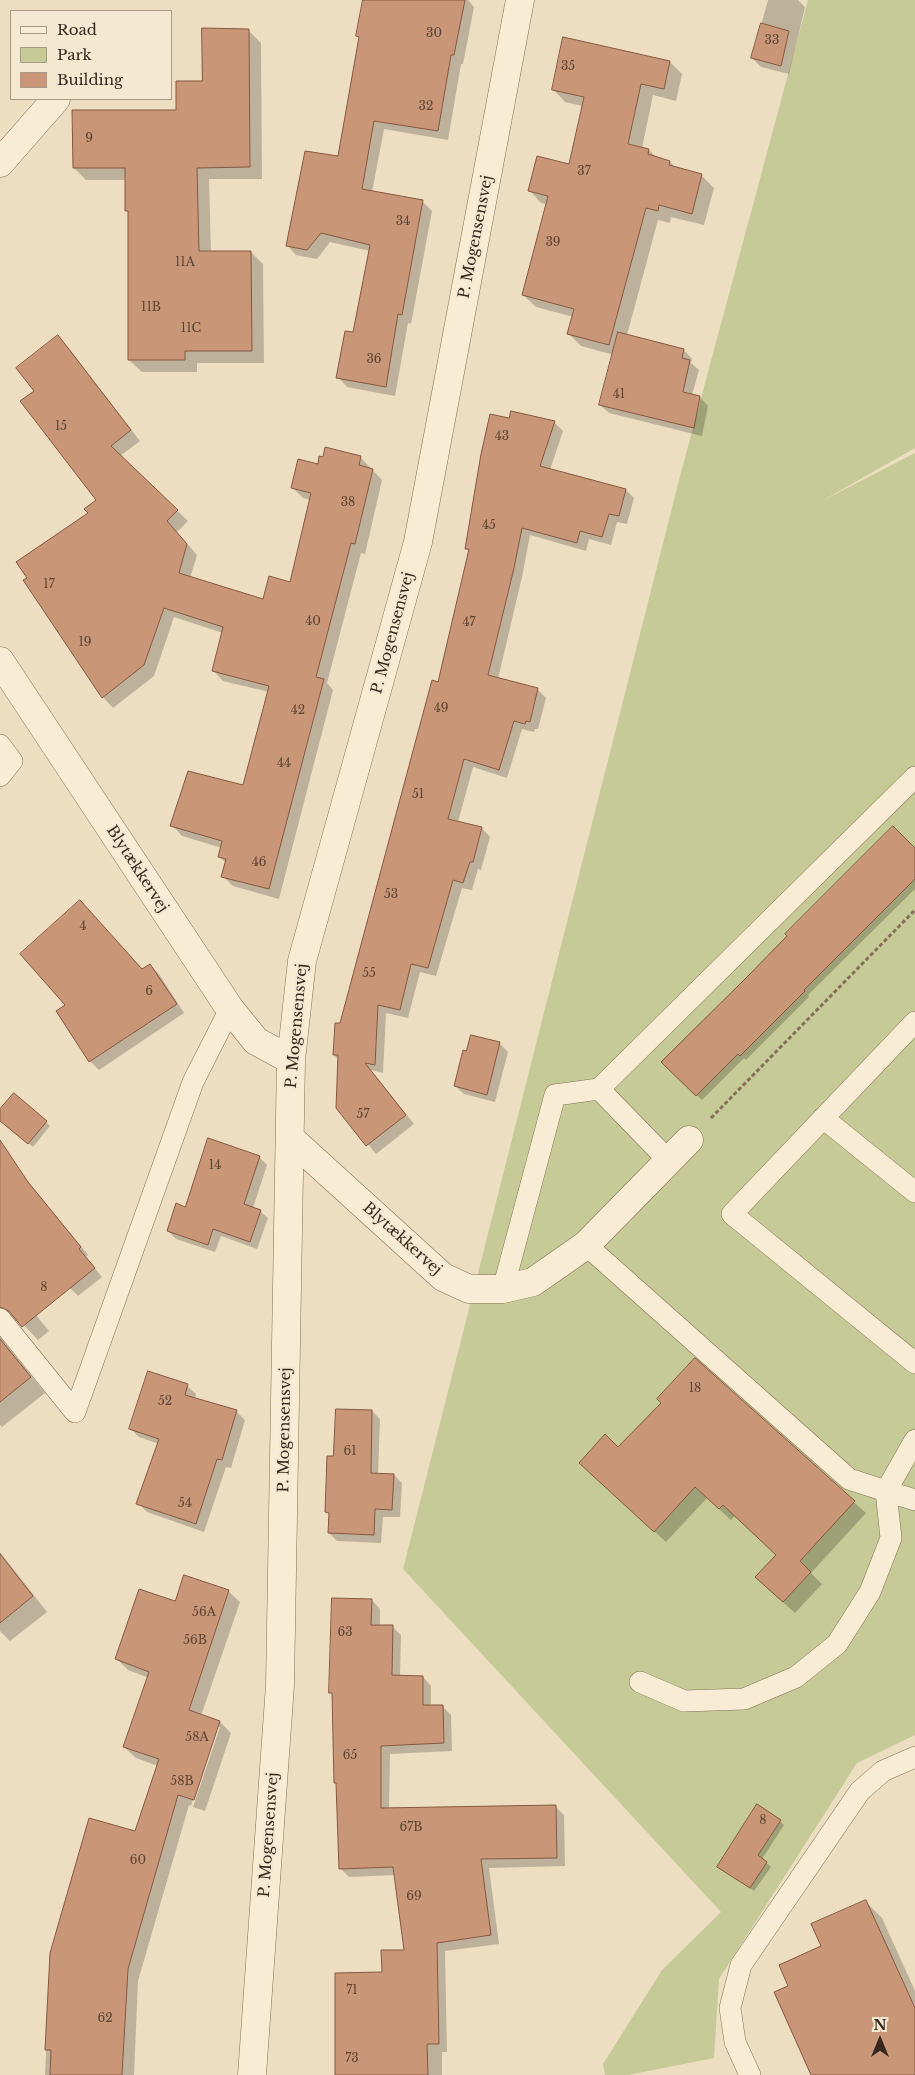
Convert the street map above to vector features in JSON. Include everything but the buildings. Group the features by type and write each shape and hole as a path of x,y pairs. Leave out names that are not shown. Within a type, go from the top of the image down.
{"street":[{"name":"P. Mogensensvej","path":"252,2075 280,1685 292,1060 302,961 418,542 520,0"},
{"path":"0,163 55,100"},
{"name":"Blytækkervej","path":"0,661 230,1009 256,1041 292,1060"},
{"name":"Blytækkervej","path":"290,1138 443,1277 469,1289 503,1290 534,1282 586,1245 689,1140"}],"lane":[{"path":"0,745 12,761 0,776"},
{"path":"503,1290 555,1094 599,1089 915,777"},
{"path":"0,1319 75,1412 193,1082 230,1009"},
{"path":"915,1022 732,1214 915,1364"},
{"path":"599,1089 669,1160"},
{"path":"823,1118 915,1192"},
{"path":"586,1245 849,1479 915,1500"},
{"path":"640,1682 684,1701 744,1699 796,1678 837,1644 870,1592 891,1538 886,1491 915,1440"},
{"path":"750,2075 735,2042 730,2008 742,1965 860,1791 883,1771 915,1757"}],"path":[{"path":"689,1140 915,910"}],"green space":[{"path":"808,0 915,0 915,448 820,502 915,453 915,1735 857,1763 719,1979 714,2058 628,2075 605,2075 603,2064 662,1970 721,1912 403,1569 679,480"}]}
